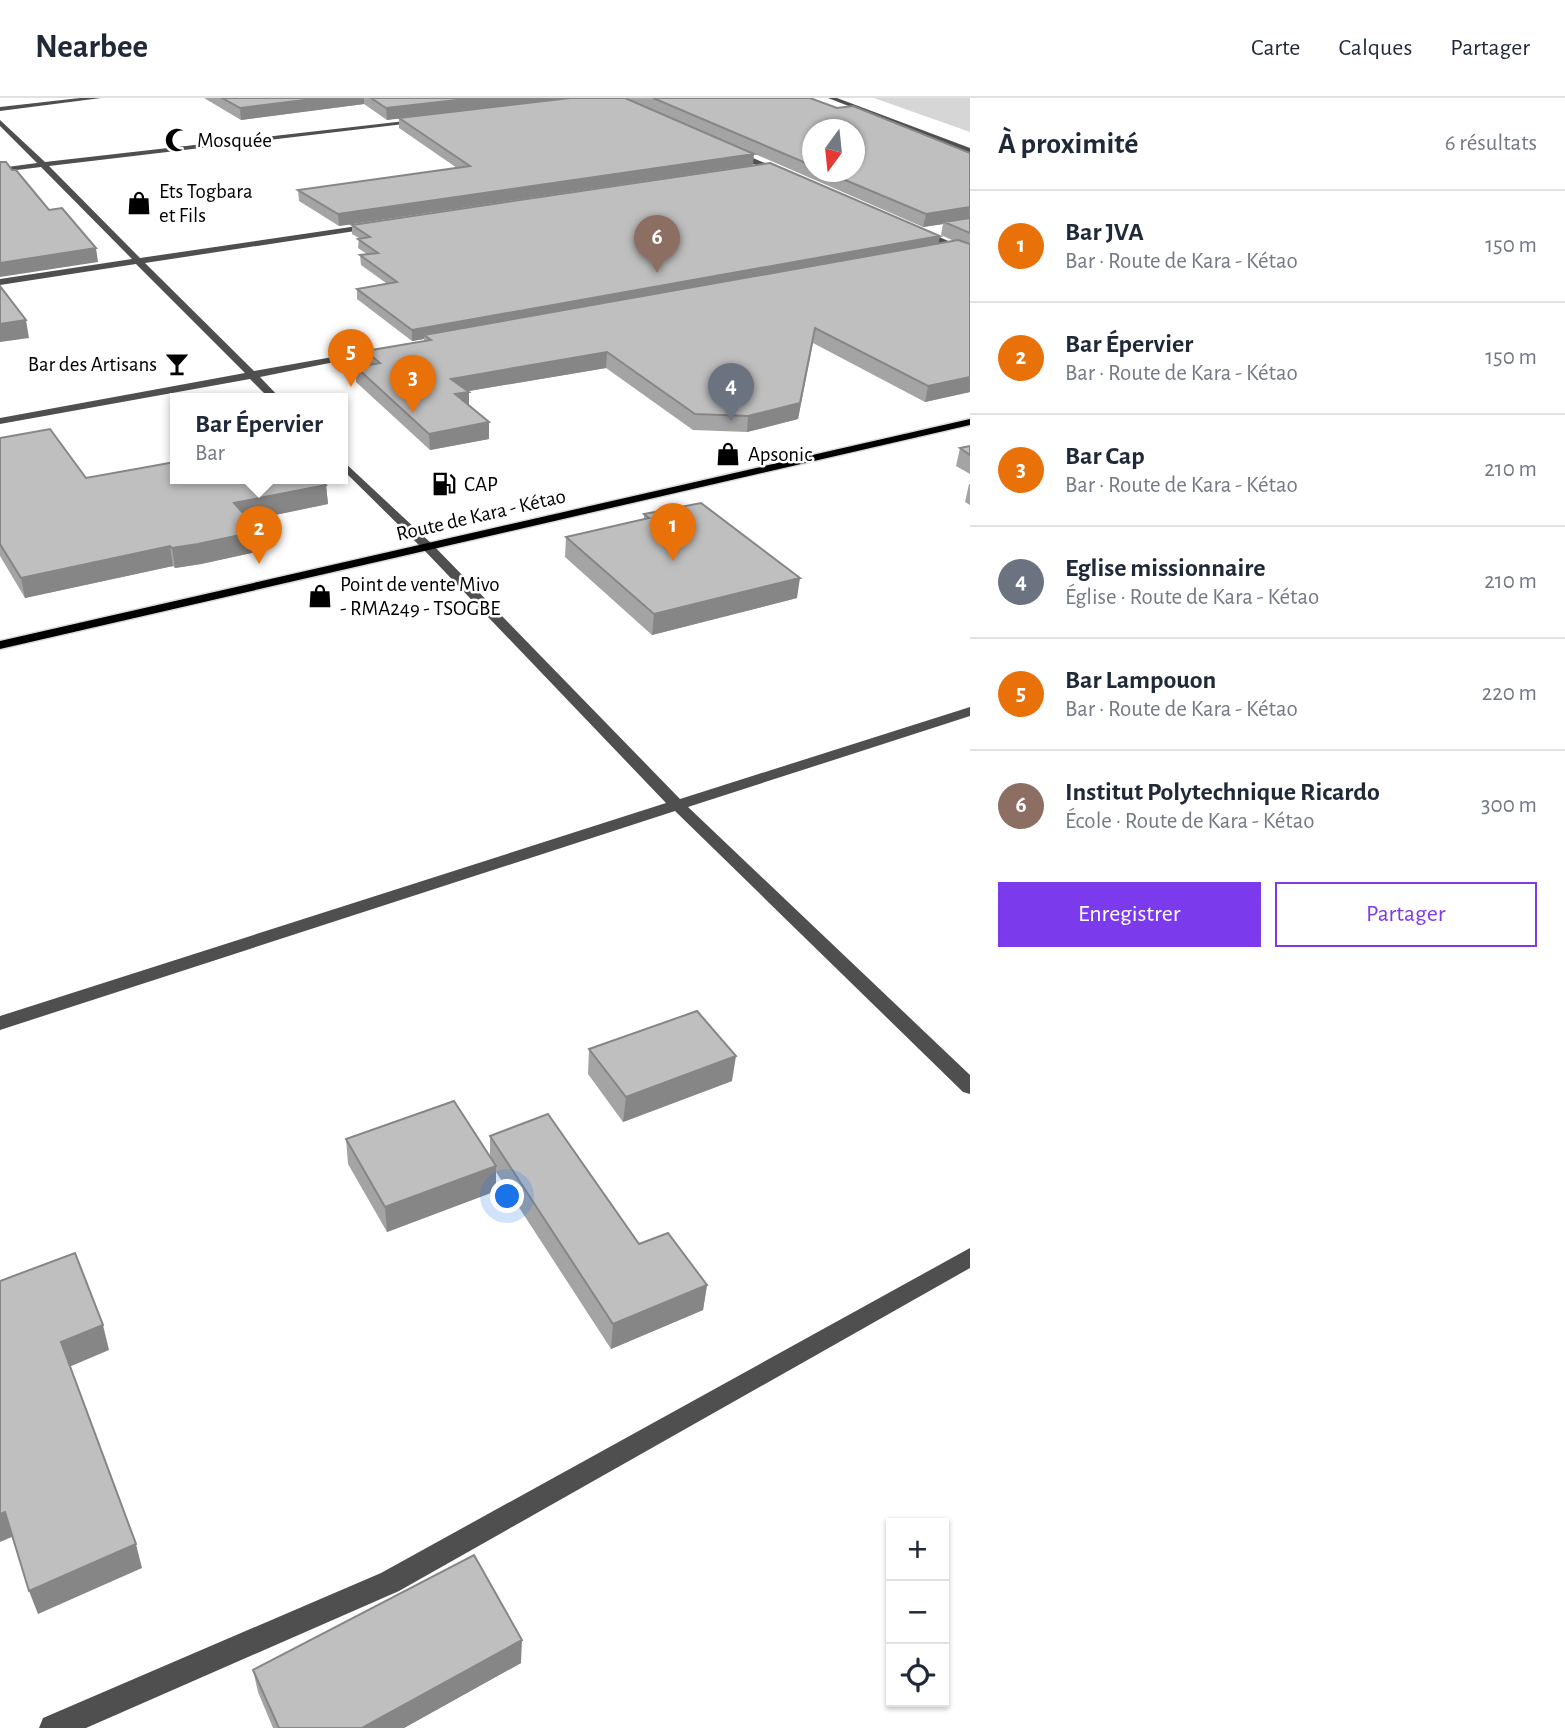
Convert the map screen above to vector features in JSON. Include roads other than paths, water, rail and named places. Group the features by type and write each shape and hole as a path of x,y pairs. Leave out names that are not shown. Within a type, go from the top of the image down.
{"main road":[{"name":"Route de Kara - Kétao","path":"0,645 970,422"}],"street":[{"path":"0,109 98,98"},
{"path":"831,98 970,151"},
{"path":"0,170 435,119"},
{"path":"0,122 270,393"},
{"path":"729,150 791,177"},
{"path":"753,169 767,167"},
{"path":"0,282 383,224"},
{"path":"911,228 970,254"},
{"path":"923,233 946,229"},
{"path":"930,253 958,248"},
{"path":"0,421 401,348"},
{"path":"348,469 428,547 676,804 970,1087"},
{"path":"0,1023 970,711"},
{"path":"53,1728 390,1582 970,1256"}],"place":[{"name":"Mosquée","path":"177,140"},
{"name":"Ets Togbara et Fils","path":"139,203"},
{"name":"Institut Polytechnique Ricardo","path":"657,273"},
{"name":"Bar des Artisans","path":"177,364"},
{"name":"Bar Lampouon","path":"351,387"},
{"name":"Bar Cap","path":"413,413"},
{"name":"Eglise missionnaire","path":"731,421"},
{"name":"Apsonic","path":"728,454"},
{"name":"CAP","path":"444,484"},
{"name":"Bar JVA","path":"673,561"},
{"name":"Bar Épervier","path":"259,564"},
{"name":"Point de vente Mivo - RMA249 - TSOGBE","path":"320,596"}]}
